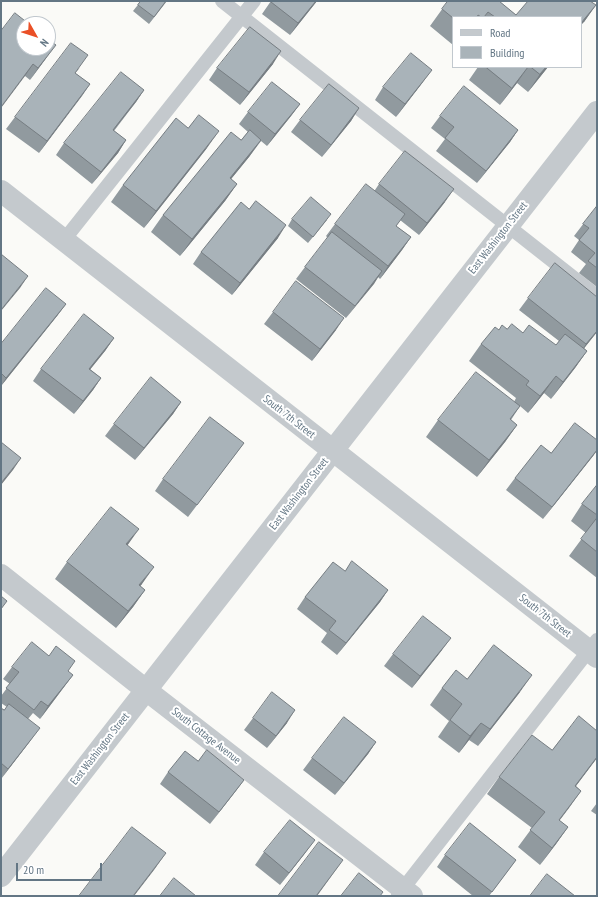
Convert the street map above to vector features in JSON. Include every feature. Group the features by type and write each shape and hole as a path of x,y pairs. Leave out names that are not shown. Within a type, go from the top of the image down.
{"street":[{"name":"East Washington Street","path":"1,876 597,112"},
{"name":"South 7th Street","path":"1,191 332,451 594,649"},
{"name":"South Cottage Avenue","path":"1,575 404,894"}],"lane":[{"path":"222,1 597,296"},
{"path":"64,240 254,1"},
{"path":"404,894 594,649"}],"building":[{"path":"141,1 166,1 154,17 138,5"},
{"path":"271,1 316,1 298,23"},
{"path":"448,1 499,1 516,15 528,1 590,1 596,5 582,22 582,16 494,16 488,12 485,16 478,15 452,17 442,9"},
{"path":"15,13 19,16 16,16 16,56 47,56 38,68 33,64 1,107 1,31"},
{"path":"250,27 281,51 249,92 217,68"},
{"path":"71,43 88,55 75,73 90,84 47,141 15,117"},
{"path":"411,53 432,70 405,104 383,87"},
{"path":"487,68 527,68 512,88"},
{"path":"532,68 545,68 540,74"},
{"path":"121,72 144,90 113,130 126,140 101,172 64,143"},
{"path":"272,82 300,104 275,134 248,112"},
{"path":"329,84 359,108 331,145 300,120"},
{"path":"464,86 518,130 486,171 445,138 454,127 440,116"},
{"path":"199,115 219,131 156,211 123,185 176,118 188,128"},
{"path":"250,130 261,140 230,178 237,184 192,239 163,215 231,132 241,140"},
{"path":"405,151 454,189 427,223 379,184"},
{"path":"366,184 405,214 396,226 411,237 388,266 335,224"},
{"path":"311,197 331,214 313,237 292,219"},
{"path":"256,201 286,225 240,283 201,252 241,202 249,209"},
{"path":"597,206 597,268 588,261 595,253 579,240 589,228 583,224"},
{"path":"332,232 382,271 355,306 305,267"},
{"path":"1,254 28,276 1,310"},
{"path":"555,263 597,297 597,331 586,344 528,298"},
{"path":"296,281 344,318 320,349 273,312"},
{"path":"46,288 66,304 6,378 1,373 1,344"},
{"path":"84,314 114,338 89,369 101,378 83,401 41,369"},
{"path":"512,324 523,333 529,325 556,345 565,334 587,351 563,382 556,376 540,396 526,385 529,381 481,344 495,327 499,330 502,325 507,329"},
{"path":"476,372 520,406 510,419 517,425 489,460 438,420"},
{"path":"151,377 181,402 144,448 114,424"},
{"path":"210,417 244,443 197,505 163,479"},
{"path":"575,423 597,440 597,450 552,507 515,478 541,445 551,453"},
{"path":"1,442 21,458 1,483"},
{"path":"597,485 597,515 582,504"},
{"path":"111,507 139,529 126,544 154,567 139,585 145,590 128,611 67,562"},
{"path":"597,518 597,552 581,539"},
{"path":"352,561 388,590 346,643 329,630 336,621 305,597 333,562 345,571"},
{"path":"1,596 7,601 1,609"},
{"path":"423,616 451,638 420,676 393,654"},
{"path":"32,642 49,656 56,646 75,661 68,671 73,675 48,706 41,701 34,710 6,688 19,672 12,667"},
{"path":"494,645 532,675 490,729 481,723 470,736 450,720 462,704 442,688 456,670 467,679"},
{"path":"272,692 295,710 276,736 253,718"},
{"path":"9,704 40,728 8,769 1,763 1,708 4,710"},
{"path":"579,716 597,731 597,757 575,786 581,791 559,820 568,827 552,848 530,830 545,812 499,777 532,735 552,750"},
{"path":"344,717 376,742 344,783 312,758"},
{"path":"207,750 244,780 219,812 168,772 185,751 198,761"},
{"path":"290,820 315,840 289,873 264,852"},
{"path":"470,823 516,860 492,892 445,855"},
{"path":"132,827 166,853 133,896 79,896"},
{"path":"319,842 343,860 316,896 278,896"},
{"path":"359,873 383,892 380,896 341,896"},
{"path":"547,874 575,896 530,896"},
{"path":"174,878 196,896 160,896"}]}
